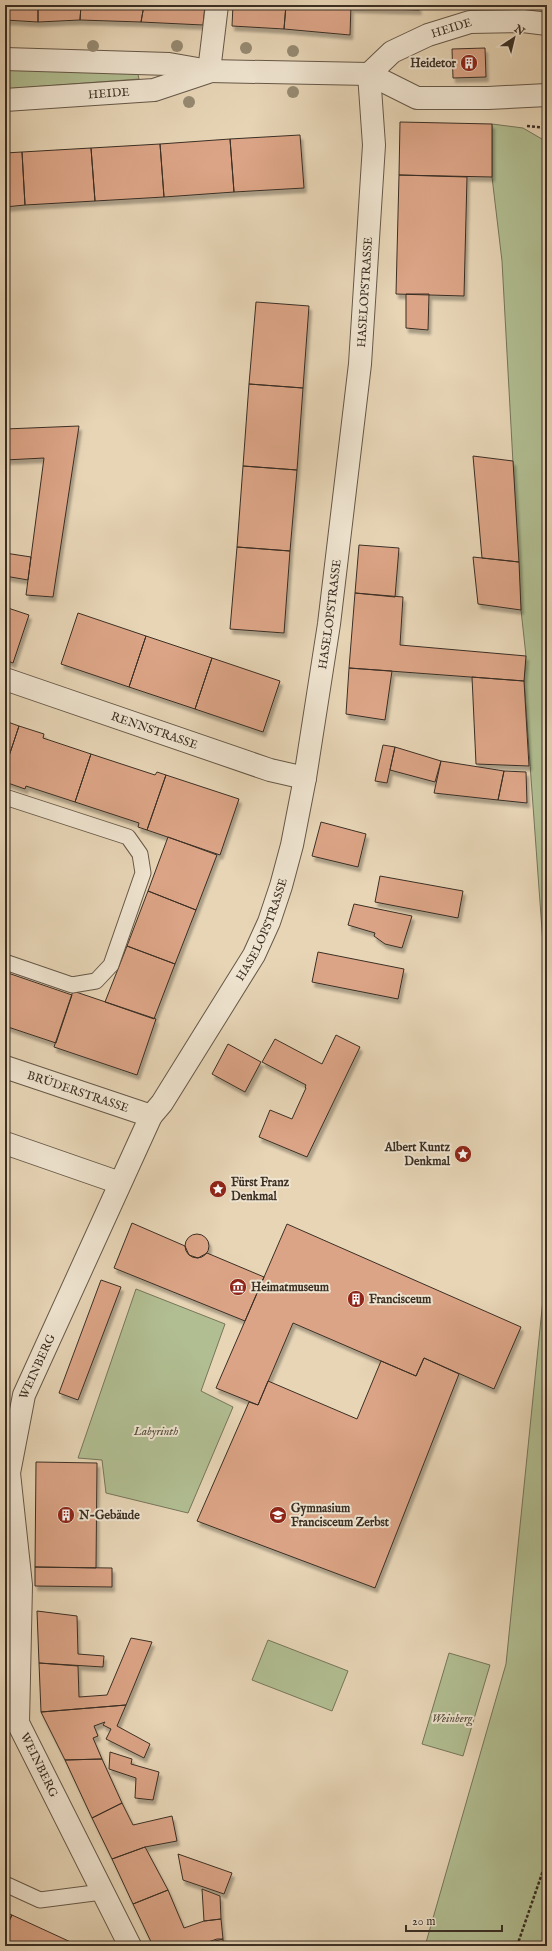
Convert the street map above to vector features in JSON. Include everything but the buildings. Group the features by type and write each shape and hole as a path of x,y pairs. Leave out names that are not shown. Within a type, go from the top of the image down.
{"street":[{"path":"209,71 217,5"},
{"name":"HEIDE","path":"369,74 392,52 428,35 470,22 524,21 547,24"},
{"name":"HEIDE","path":"5,59 169,64 209,71 369,74 417,98 488,98 547,95"},
{"name":"HEIDE","path":"5,100 154,90 209,71"},
{"name":"HASELOPSTRASSE","path":"151,1116 162,1103 254,955 269,922 292,845 305,778 329,624 360,364 374,145 369,74"},
{"name":"RENNSTRASSE","path":"5,679 270,770 305,778"},
{"name":"BRÜDERSTRASSE","path":"5,1067 151,1116"},
{"name":"WEINBERG","path":"130,1946 11,1720 21,1584 9,1473 24,1395 151,1116"},
{"path":"5,1143 120,1183"}],"lane":[{"path":"5,797 128,837 140,854 143,873 111,965 96,981 72,985 5,962"},
{"path":"5,1884 40,1900 102,1892"}],"path":[{"path":"517,1946 547,1859"}],"green space":[{"path":"5,68 137,70 139,79 5,89"},
{"path":"492,124 523,128 547,142 547,999 524,681 526,656 521,610 502,261 492,177"},
{"path":"547,1260 547,1946 425,1946 506,1664"},
{"name":"Labyrinth","path":"136,1289 225,1324 201,1391 233,1407 188,1513 106,1493 102,1460 78,1458"},
{"path":"268,1640 348,1671 332,1711 252,1680"},
{"name":"Weinberg","path":"449,1653 490,1665 463,1756 422,1744"}],"place":[{"name":"Heidetor","path":"469,63"},
{"name":"Albert Kuntz Denkmal","path":"463,1154"},
{"name":"Fürst Franz Denkmal","path":"218,1189"},
{"name":"Heimatmuseum","path":"238,1287"},
{"name":"Francisceum","path":"356,1299"},
{"name":"N-Gebäude","path":"66,1515"},
{"name":"Gymnasium Francisceum Zerbst","path":"278,1515"}]}
